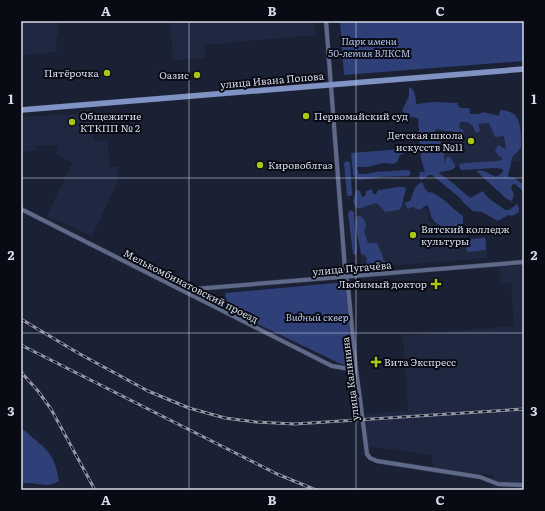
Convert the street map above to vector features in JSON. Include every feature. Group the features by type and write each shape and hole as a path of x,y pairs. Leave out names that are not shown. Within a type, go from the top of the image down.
{"main road":[{"name":"улица Ивана Попова","path":"21,110 524,69"}],"street":[{"name":"улица Калинина","path":"326,21 347,277 366,452 370,458 377,461 480,477 498,484 524,485"},
{"name":"Мелькомбинатовский проезд","path":"21,209 332,366 356,370"},
{"name":"улица Пугачёва","path":"181,290 524,262"}],"shaded area":[{"path":"21,21 58,21 58,37 56,37 57,52 21,55"},
{"path":"170,21 314,21 316,35 204,45 205,58 173,60"},
{"path":"92,113 93,141 103,141 108,139 109,167 118,167 118,181 92,236 47,216 72,163 55,154 59,145 36,146 36,151 21,151 21,117"},
{"name":"Детская школа искусств №11","path":"516,113 520,161 426,169 422,121"},
{"name":"Вятский колледж культуры","path":"384,202 427,209 430,223 436,224 439,227 452,226 464,232 469,238 486,237 487,258 362,268 357,204"},
{"path":"524,265 524,490 494,490 493,475 433,468 432,455 366,446 366,414 408,411 403,336 514,326 511,283 500,283 499,267"}],"green space":[{"name":"Парк имени 50-летия ВЛКСМ","path":"340,21 524,21 524,61 344,75"},
{"path":"410,87 415,95 416,104 434,102 457,103 460,108 468,108 470,110 470,114 479,114 483,112 499,116 500,110 508,111 517,118 521,135 521,148 512,157 508,174 509,178 513,177 524,185 524,192 515,184 512,185 511,188 514,194 512,201 507,199 477,172 478,170 484,171 496,177 503,172 502,169 461,170 459,166 460,164 465,163 502,160 502,158 495,151 498,145 506,149 504,136 495,137 489,123 478,124 480,130 478,133 475,132 473,126 467,122 460,122 459,128 462,129 464,135 459,137 453,131 436,129 435,132 442,137 440,146 443,147 445,163 447,157 450,157 455,165 455,168 451,170 439,173 470,198 483,191 490,199 505,210 509,210 517,204 519,212 512,216 508,215 498,221 482,212 472,211 460,198 432,175 429,175 422,180 419,178 420,172 425,172 421,159 418,118 411,117 402,111 409,96"},
{"path":"409,144 412,144 412,150 400,155 397,162 393,164 383,163 367,167 357,167 359,174 408,170 411,172 409,176 360,180 353,175 351,153 402,149 406,148"},
{"path":"346,161 350,162 352,195 350,196 347,196 344,163"},
{"path":"422,182 428,192 437,195 463,216 463,227 459,231 454,232 436,223 432,218 427,205 419,210 413,207 408,209 404,203 410,201 415,188"},
{"path":"405,187 406,190 402,206 399,210 385,212 376,203 356,208 353,202 356,190 360,191 362,197 365,196 366,191 372,189 373,194 376,194 378,190"},
{"path":"350,210 354,212 356,255 353,254 348,213"},
{"path":"357,216 361,216 365,221 366,226 364,231 368,243 377,243 383,260 388,263 383,265 385,268 381,271 364,269 367,260 366,256 361,254 356,229"},
{"path":"485,238 486,250 467,252 466,240"},
{"path":"158,269 173,276 175,279 173,280 159,273 157,271"},
{"name":"Видный сквер","path":"346,282 351,366 341,364 222,307 226,293"},
{"path":"21,429 28,433 48,452 54,461 59,481 49,485 31,483 21,484"}],"railway":[{"path":"21,319 78,353 148,391 189,408 225,418 256,422 295,424 524,409"},
{"path":"21,345 277,474 316,490"},
{"path":"21,372 38,391 51,409 95,490"}],"place":[{"name":"Пятёрочка","path":"107,73"},
{"name":"Оазис","path":"197,75"},
{"name":"Первомайский суд","path":"306,116"},
{"name":"Общежитие КТКПП № 2","path":"72,122"},
{"name":"Детская школа искусств №11","path":"471,141"},
{"name":"Кировоблгаз","path":"260,165"},
{"name":"Вятский колледж культуры","path":"413,235"},
{"name":"Любимый доктор","path":"436,284"},
{"name":"Вита Экспресс","path":"376,362"}]}
